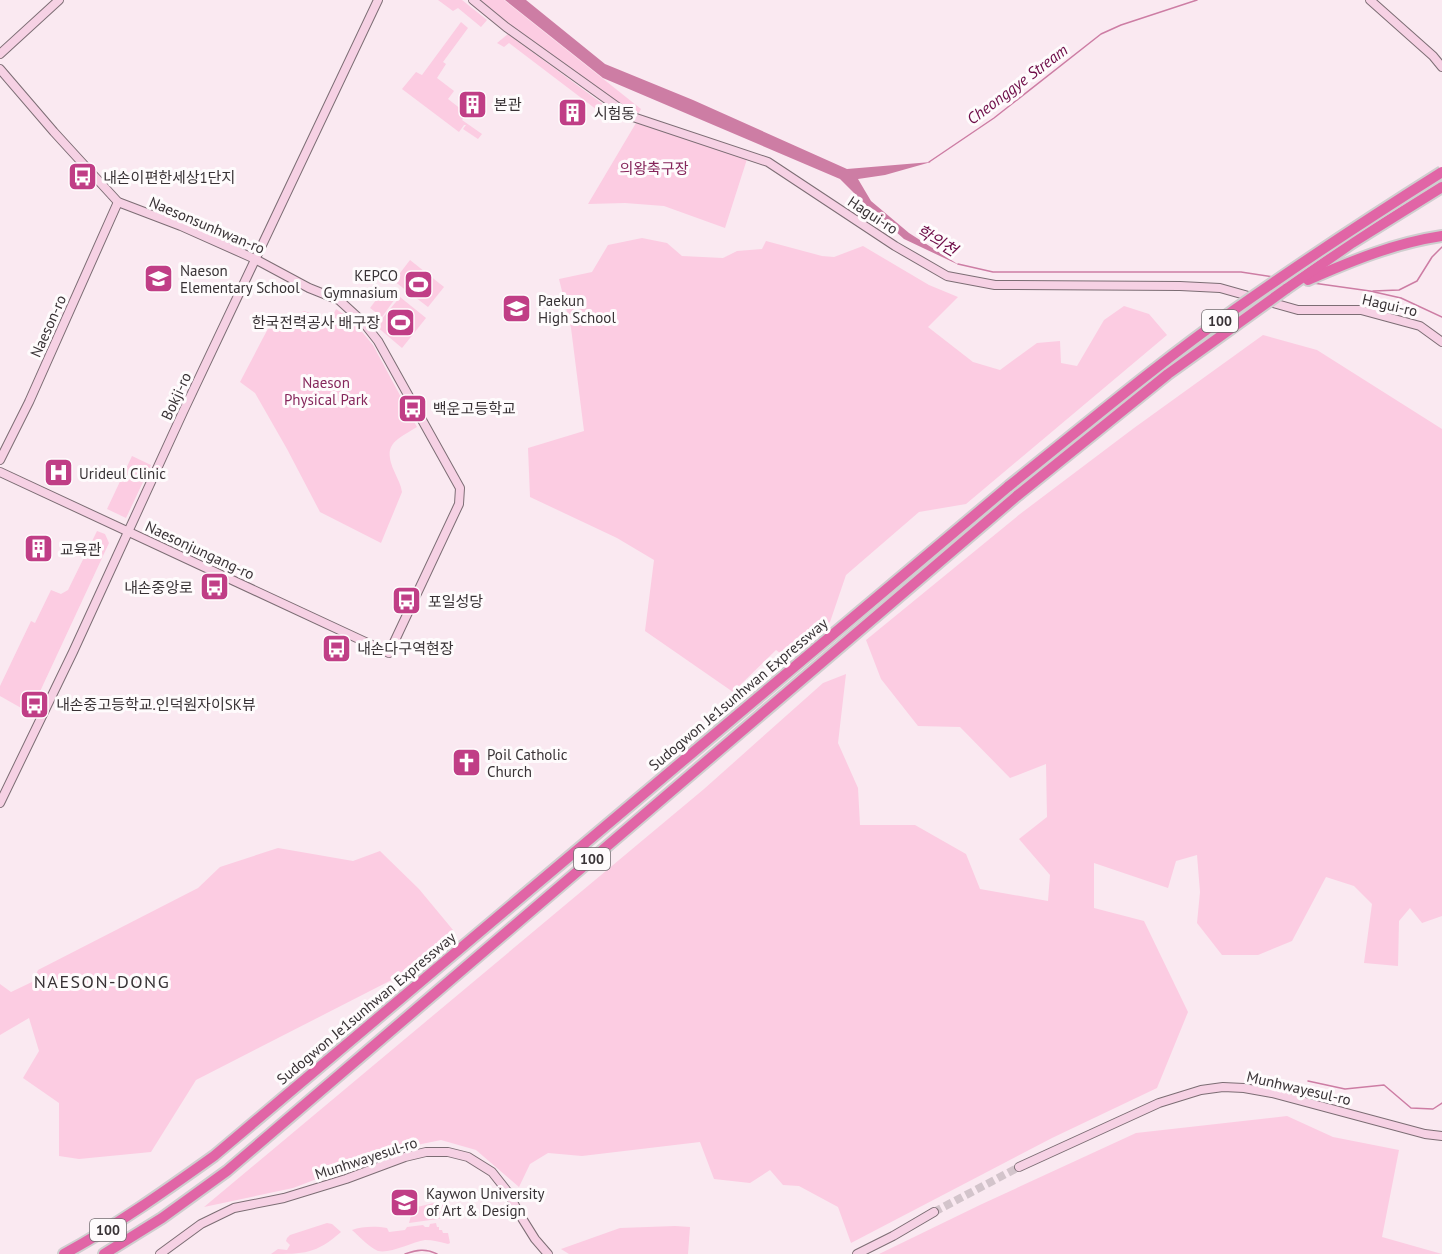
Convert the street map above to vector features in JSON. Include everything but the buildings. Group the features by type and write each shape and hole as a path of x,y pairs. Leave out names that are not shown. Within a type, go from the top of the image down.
{"highway":[{"name":"Sudogwon Je1sunhwan Expressway","path":"64,1254 150,1202 214,1156 1009,486 1133,387 1233,311 1356,226 1442,172"},
{"name":"Sudogwon Je1sunhwan Expressway","path":"104,1254 162,1218 227,1171 1018,495 1168,374 1352,243 1442,187"},
{"path":"1286,289 1362,257 1400,245 1442,236"}],"street":[{"path":"0,54 59,0"},
{"name":"Bokji-ro","path":"0,804 378,0"},
{"name":"Hagui-ro","path":"473,0 506,27 626,113 768,162 895,246 947,276 995,285 1220,288 1298,310 1361,310 1420,326 1442,342"},
{"path":"1370,0 1433,56 1442,67"},
{"name":"Naesonsunhwan-ro","path":"0,69 118,202 181,226 255,259 309,288 339,300 363,322 378,341 460,488 459,504 389,653"},
{"name":"Naeson-ro","path":"0,460 31,398 118,202"},
{"name":"Naesonjungang-ro","path":"0,472 389,653"},
{"name":"Munhwayesul-ro","path":"1019,1167 1159,1103 1201,1090 1223,1087 1272,1093 1425,1134 1442,1136"},
{"name":"Munhwayesul-ro","path":"160,1254 201,1224 234,1208 284,1198 426,1152 448,1152 468,1157 492,1172 507,1191 535,1239 548,1254"},
{"path":"857,1254 934,1212"}],"green space":[{"path":"438,0 462,0 487,20 481,27 458,8 453,11"},
{"path":"478,0 504,0 641,109 637,116 507,24"},
{"path":"461,22 468,28 443,62 446,64 437,78 454,91 448,99 466,113 462,120 482,134 478,139 463,129 466,125 459,132 402,89 416,72 422,75"},
{"path":"508,34 619,116 609,111 605,116 509,43 504,47 497,43"},
{"name":"의왕축구장","path":"636,123 747,159 725,228 664,206 625,203 588,204"},
{"path":"642,238 667,243 682,256 723,258 737,251 762,249 766,241 834,257 863,246 929,285 958,297 928,327 973,362 1000,370 1037,343 1060,341 1061,363 1077,366 1104,320 1124,306 1149,314 1167,335 966,504 919,512 846,575 830,622 788,659 776,650 733,692 645,631 654,560 617,538 530,497 528,448 584,431 571,328 559,279 592,272 608,245"},
{"name":"KEPCO Gymnasium","path":"410,260 444,287 428,307 394,281"},
{"path":"385,288 397,296 382,317 370,308"},
{"name":"한국전력공사 배구장","path":"400,297 426,318 402,348 376,326"},
{"name":"Naeson Physical Park","path":"336,309 352,320 373,345 417,427 397,440 390,450 391,464 402,492 381,543 320,512 255,393 240,382 269,327 283,318 296,316 304,311 331,320"},
{"path":"1263,335 1317,350 1442,429 1442,916 1422,923 1410,908 1399,921 1398,966 1364,963 1372,904 1354,886 1326,877 1292,941 1258,955 1222,955 1197,923 1200,892 1197,855 1176,861 1168,888 1094,863 1094,908 1144,921 1188,1012 1157,1088 1052,1138 851,1243 838,1207 799,1186 783,1185 770,1170 750,1183 714,1179 700,1142 582,1156 548,1153 530,1164 519,1187 476,1150 441,1140 393,1150 293,1188 204,1207 704,789 823,683 846,674 838,743 858,788 860,825 915,825 966,854 980,889 1048,901 1050,875 1019,839 1047,817 1046,764 1010,778 960,727 918,726 881,679 866,640 1020,514"},
{"path":"132,456 151,465 126,518 107,509"},
{"path":"97,531 105,534 109,543 30,713 0,696 0,686 31,621 35,623 51,590 61,594 68,590"},
{"path":"278,848 353,861 380,851 419,889 453,930 411,970 196,1080 151,1152 79,1159 59,1156 59,1103 23,1078 39,1051 29,1018 0,1035 0,984 11,992 32,982 38,970 198,888 220,867"},
{"path":"1287,1116 1333,1137 1399,1150 1382,1237 1442,1254 879,1254 1136,1133"},
{"path":"442,1201 445,1218 409,1223 413,1208"},
{"path":"327,1223 332,1224 341,1232 317,1249 292,1254 271,1254 278,1249 287,1250 290,1245 286,1241 290,1235"},
{"path":"436,1223 439,1230 448,1233 450,1243 425,1240 389,1251 378,1251 352,1230 379,1227 387,1228 389,1232 423,1225 429,1227 430,1224"},
{"path":"690,1227 688,1254 569,1254 561,1249 620,1228"}],"shaded area":[{"name":"학의천","path":"505,0 526,0 605,64 693,100 847,169 931,162 885,175 858,179 871,201 909,233 959,265 904,239 840,179 603,78"}],"waterway":[{"name":"Cheonggye Stream","path":"929,162 994,118 1101,34 1121,25 1197,0"},
{"path":"1373,291 1399,290 1417,281 1432,257 1442,247"},
{"name":"학의천","path":"958,264 993,272 1241,272 1273,277"},
{"name":"학의천","path":"1313,283 1401,298 1442,317"},
{"path":"1308,1081 1345,1089 1384,1085 1411,1108 1433,1109 1442,1103"},
{"path":"405,1254 421,1250 437,1254"}],"tunnel":[{"path":"934,1212 1019,1167"}],"place":[{"name":"본관","path":"473,104"},
{"name":"시험동","path":"573,113"},
{"name":"내손이편한세상1단지","path":"82,177"},
{"name":"Naeson Elementary School","path":"159,279"},
{"name":"KEPCO Gymnasium","path":"419,284"},
{"name":"Paekun High School","path":"517,309"},
{"name":"한국전력공사 배구장","path":"401,322"},
{"name":"백운고등학교","path":"412,408"},
{"name":"Urideul Clinic","path":"58,473"},
{"name":"교육관","path":"39,549"},
{"name":"내손중앙로","path":"214,587"},
{"name":"포일성당","path":"407,601"},
{"name":"내손다구역현장","path":"336,648"},
{"name":"내손중고등학교.인덕원자이SK뷰","path":"35,704"},
{"name":"Poil Catholic Church","path":"466,763"},
{"name":"Kaywon University of Art & Design","path":"405,1202"}],"district":[{"name":"NAESON-DONG","path":"102,981"}]}
